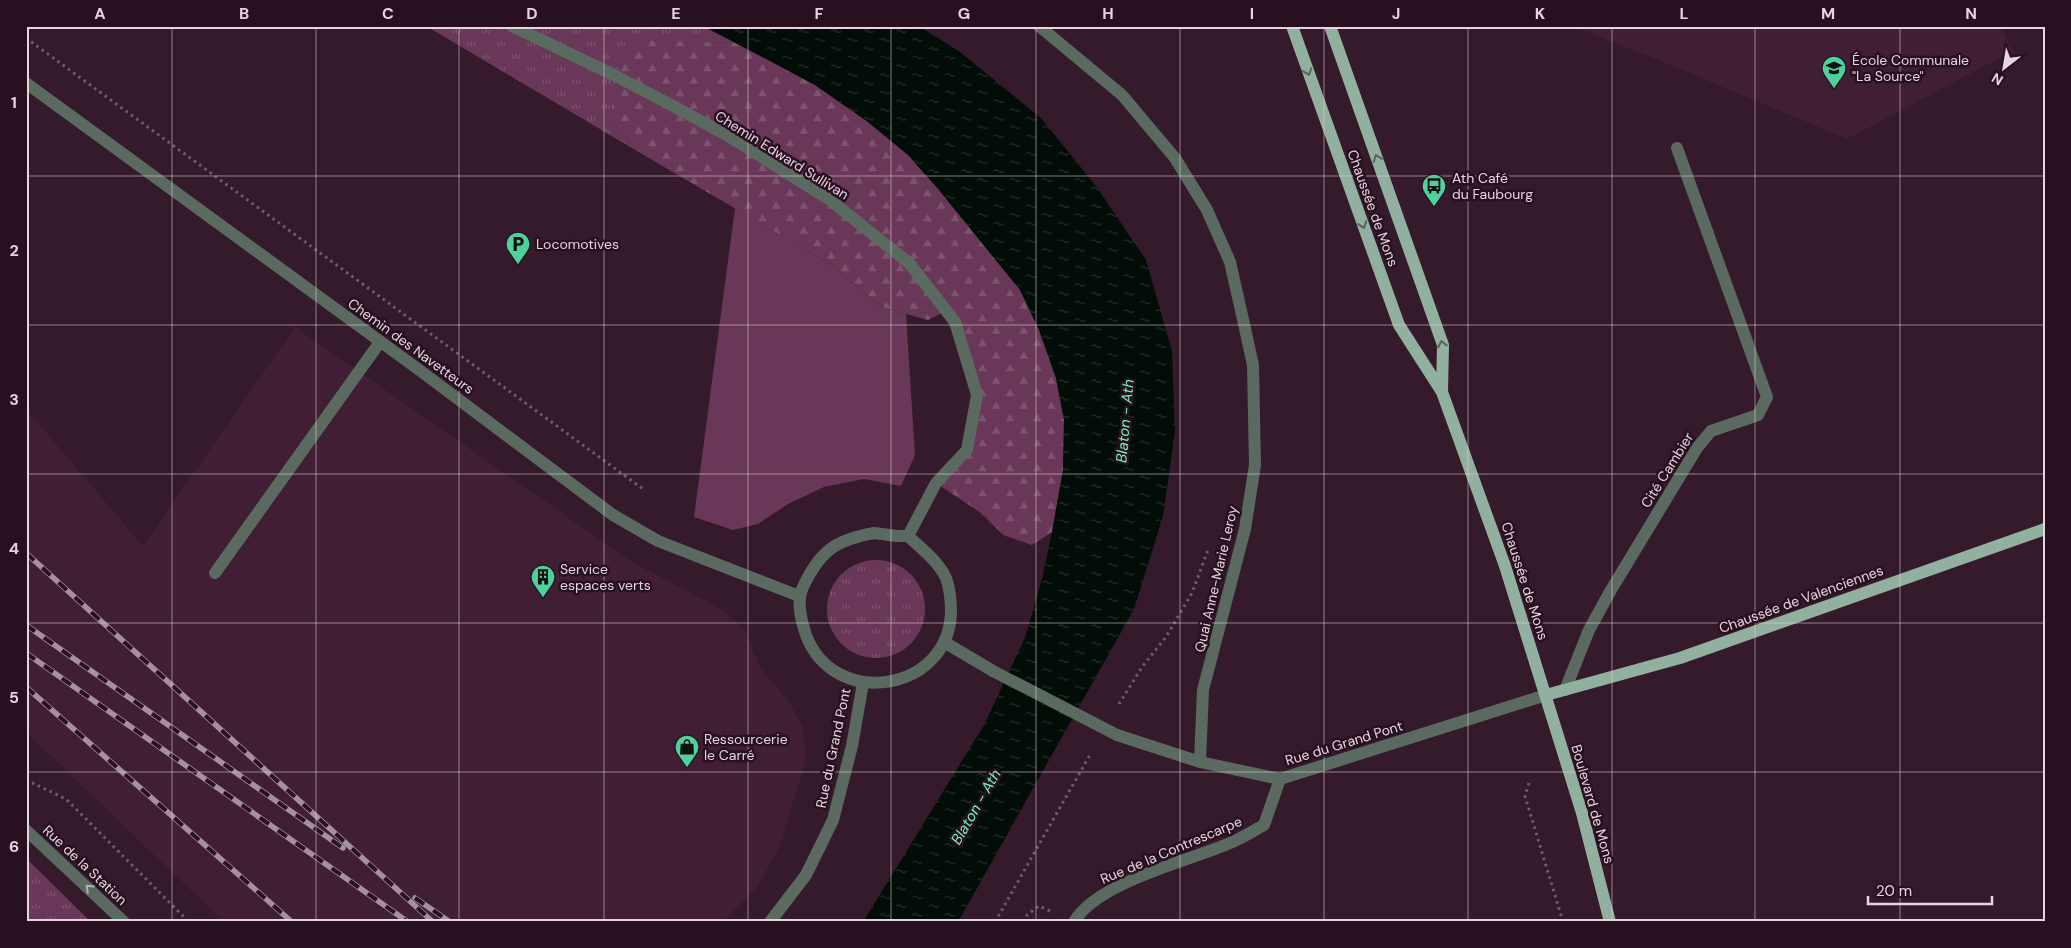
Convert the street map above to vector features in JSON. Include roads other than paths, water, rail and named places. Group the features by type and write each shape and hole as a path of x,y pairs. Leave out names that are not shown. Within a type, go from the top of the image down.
{"main road":[{"name":"Chaussée de Mons","path":"1292,26 1399,325 1442,392 1505,566 1546,695"},
{"name":"Chaussée de Mons","path":"1330,26 1443,345 1442,392"},
{"name":"Chaussée de Valenciennes","path":"1565,690 1680,658 2045,529"},
{"name":"Rue du Grand Pont","path":"1546,695 1565,690"},
{"name":"Boulevard de Mons","path":"1546,695 1582,813 1610,922"}],"street":[{"name":"Chemin Edward Sullivan","path":"512,26 614,75 730,137 830,200 909,263 955,322 977,395 967,450 936,483 908,536"},
{"name":"Quai Anne-Marie Leroy","path":"1039,26 1122,95 1175,158 1207,210 1230,262 1253,365 1255,465 1245,530 1204,690 1200,762"},
{"name":"Chemin des Navetteurs","path":"26,83 380,342 578,490 634,529 730,570 799,596"},
{"name":"Cité Cambier","path":"1565,690 1589,630 1697,448 1711,431 1758,415 1767,397 1677,148"},
{"path":"215,573 380,342"},
{"path":"874,533 908,536 934,561 946,579 951,600 951,621 944,642 930,661 912,675 890,682 863,683 849,678 832,669 819,657 809,642 802,624 799,596 813,566 830,548 851,537 874,533"},
{"name":"Rue du Grand Pont","path":"944,642 993,671 1117,735 1200,762 1280,779 1546,695"},
{"name":"Rue du Grand Pont","path":"770,922 806,875 833,820 852,746 863,683"},
{"name":"Rue de la Contrescarpe","path":"1076,919 1101,896 1134,879 1231,843 1264,825 1280,779"},
{"name":"Rue de la Station","path":"26,830 124,922"}],"water":[{"name":"Blaton - Ath","path":"704,26 919,26 960,52 1041,118 1096,186 1146,260 1172,351 1175,432 1163,516 1134,609 958,922 863,922 984,725 1025,638 1042,579 1063,470 1064,420 1056,378 1039,330 1020,290 939,190 908,155 868,122 815,85"}],"railway":[{"path":"26,553 433,922"},
{"path":"26,625 343,848"},
{"path":"26,653 408,922"},
{"path":"26,687 292,922"},
{"path":"415,898 450,922"}],"place":[{"name":"École Communale \"La Source\"","path":"1834,89"},
{"name":"Ath Café du Faubourg","path":"1434,207"},
{"name":"Locomotives","path":"518,265"},
{"name":"Service espaces verts","path":"543,598"},
{"name":"Ressourcerie le Carré","path":"687,768"}]}
